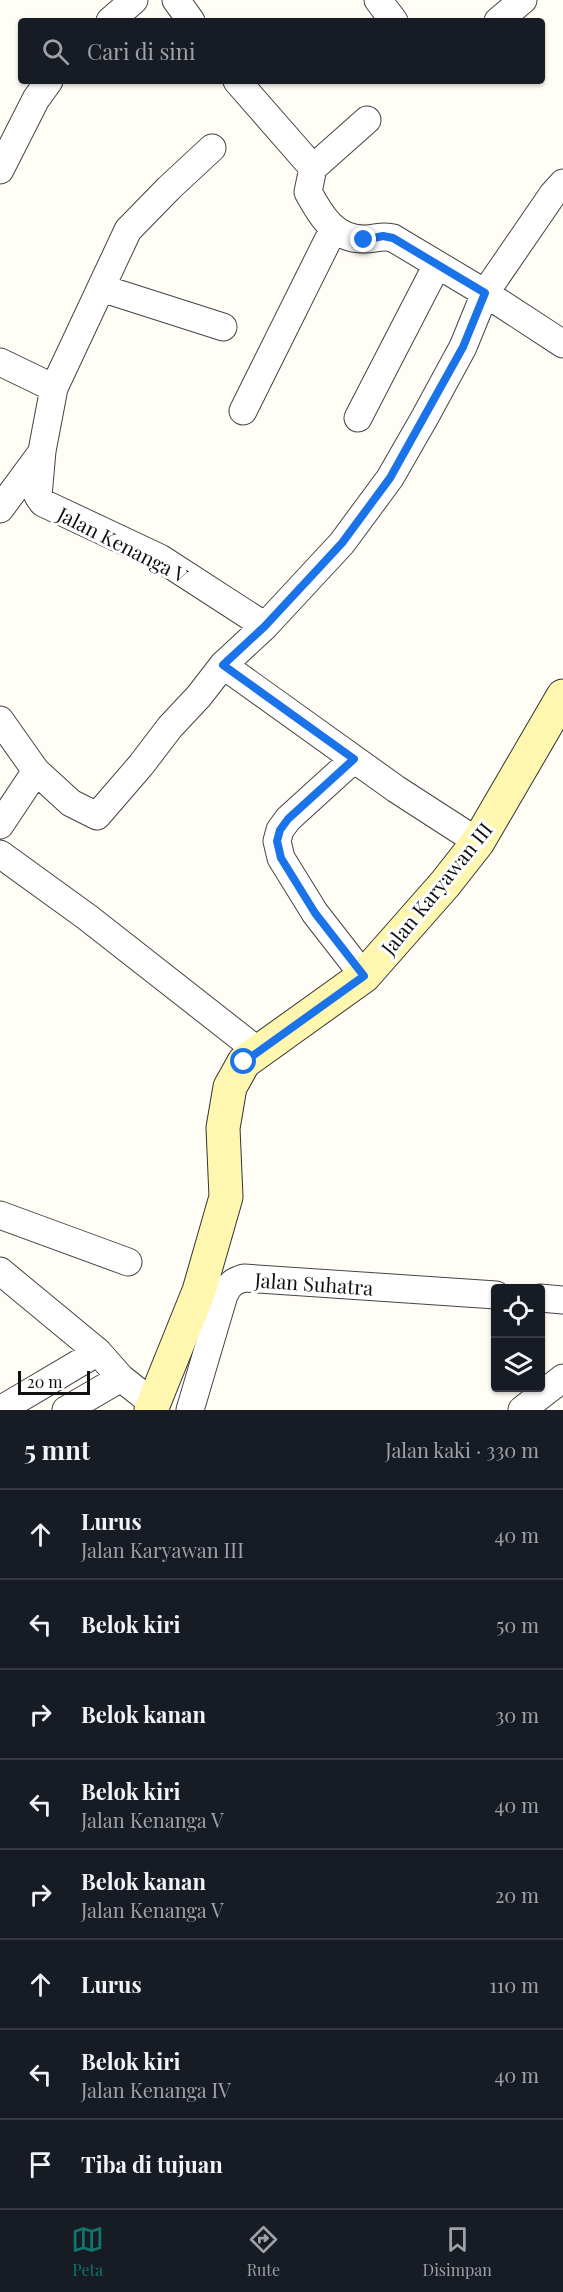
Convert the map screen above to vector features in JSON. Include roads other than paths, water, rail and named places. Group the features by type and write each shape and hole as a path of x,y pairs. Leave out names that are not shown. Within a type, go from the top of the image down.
{"street":[{"path":"113,18 134,0"},
{"path":"176,0 189,18"},
{"path":"378,0 392,18"},
{"path":"502,18 523,0"},
{"path":"0,170 36,99 47,84"},
{"path":"240,84 313,168"},
{"path":"367,120 313,168 308,192 333,230 345,237 364,240 388,236 485,293 563,344"},
{"name":"Jalan Kenanga V","path":"212,148 128,230 54,388 42,451 38,496 43,503 160,558 265,626"},
{"path":"0,720 36,771 70,803 97,816 170,727 200,696 223,665 265,626 342,543 390,478 463,347 485,293 563,183"},
{"path":"243,411 333,230"},
{"path":"358,418 437,265"},
{"path":"101,288 223,327"},
{"path":"10,366 54,388"},
{"path":"0,509 42,451"},
{"path":"223,665 354,759 478,842"},
{"name":"Jalan Karyawan III","path":"153,1407 199,1291 226,1197 223,1128 230,1087 244,1062 364,976 478,842 563,696"},
{"path":"354,759 288,819 280,830 277,841 281,858 315,913 364,976"},
{"path":"0,825 36,771"},
{"path":"0,854 87,917 258,1051"},
{"path":"0,1215 128,1262"},
{"path":"0,1271 98,1352 121,1378 153,1407"},
{"name":"Jalan Suhatra","path":"190,1410 224,1294 234,1281 244,1278 491,1296"},
{"path":"545,1298 563,1300"},
{"path":"0,1410 98,1352"},
{"path":"66,1410 121,1378"},
{"path":"522,1410 563,1378"}]}
